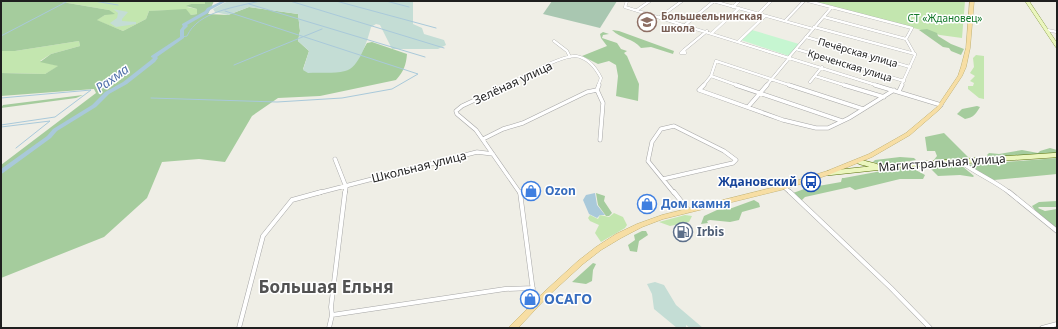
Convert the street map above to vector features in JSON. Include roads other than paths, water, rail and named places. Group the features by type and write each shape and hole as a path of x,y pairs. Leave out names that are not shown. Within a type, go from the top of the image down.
{"main road":[{"path":"513,328 576,264 603,244 644,223 828,173 860,162 904,136 941,105 959,78 967,57 972,1"}],"street":[{"path":"628,1 625,7 739,41 941,105"},
{"path":"637,10 650,1"},
{"path":"660,17 682,1"},
{"path":"685,25 713,1 765,16 914,54"},
{"path":"733,7 739,1"},
{"path":"758,14 771,1"},
{"path":"785,21 804,1"},
{"path":"808,1 912,28 906,39"},
{"path":"1027,1 1057,46"},
{"path":"748,107 832,7"},
{"path":"712,33 739,8"},
{"path":"739,41 765,16"},
{"path":"824,16 906,39 914,54 899,91"},
{"path":"1047,30 1057,32"},
{"path":"684,50 707,32"},
{"name":"Печёрская улица","path":"806,37 910,67"},
{"path":"554,41 571,56 585,58 600,76 601,80 597,90 603,103 600,140"},
{"name":"Креченская улица","path":"796,49 904,81"},
{"name":"Зелёная улица","path":"483,139 476,130 456,112 462,106 571,56"},
{"path":"863,109 716,61 711,76 699,90 801,126 828,128 842,121 863,109 884,97 894,90"},
{"path":"810,82 822,67"},
{"path":"711,76 842,121"},
{"path":"815,76 884,97"},
{"path":"541,299 536,295 533,288 520,193 483,139 503,129 524,123 587,92 597,90"},
{"path":"663,179 733,163 736,160 724,151 674,126 661,129 652,142 648,161 688,210"},
{"name":"Школьная улица","path":"239,328 266,231 293,199 346,187 477,152 493,154"},
{"name":"Магистральная улица","path":"828,173 878,166 1057,155"},
{"path":"869,157 870,163 878,166"},
{"path":"328,327 332,315 331,306 346,187 335,158"},
{"path":"860,162 878,166"},
{"path":"961,162 974,172 996,182 1057,231"},
{"path":"783,186 891,288 930,328"},
{"path":"332,315 505,289 533,288"},
{"path":"1042,328 1057,324"}],"waterway":[{"path":"1,36 68,1"},
{"path":"94,1 118,5"},
{"name":"Рахма","path":"1,172 49,137 55,130 94,106 107,93 125,83 153,61 156,58 153,57 182,37 182,30 186,26 184,25 207,12 208,9 225,1"},
{"path":"182,37 187,36 192,28 200,21 219,11 260,1"},
{"path":"290,1 444,48"},
{"path":"336,1 436,28"},
{"path":"386,1 409,7"},
{"path":"249,4 425,57"},
{"path":"225,11 303,37"},
{"path":"303,37 322,29"},
{"path":"151,98 277,102 342,98 392,89 418,74 303,37"},
{"path":"234,65 303,37"},
{"path":"1,98 91,90 55,117 1,125"},
{"path":"1,127 50,121 16,148"}],"place":[{"name":"Большеельнинская школа","path":"647,22"},
{"name":"Ждановский","path":"811,182"},
{"name":"Ozon","path":"531,191"},
{"name":"Дом камня","path":"647,204"},
{"name":"Irbis","path":"683,232"},
{"name":"ОСАГО","path":"530,299"}],"district":[{"name":"Большая Ельня","path":"326,287"}],"park label":[{"name":"СТ «Ждановец»","path":"945,18"}]}
